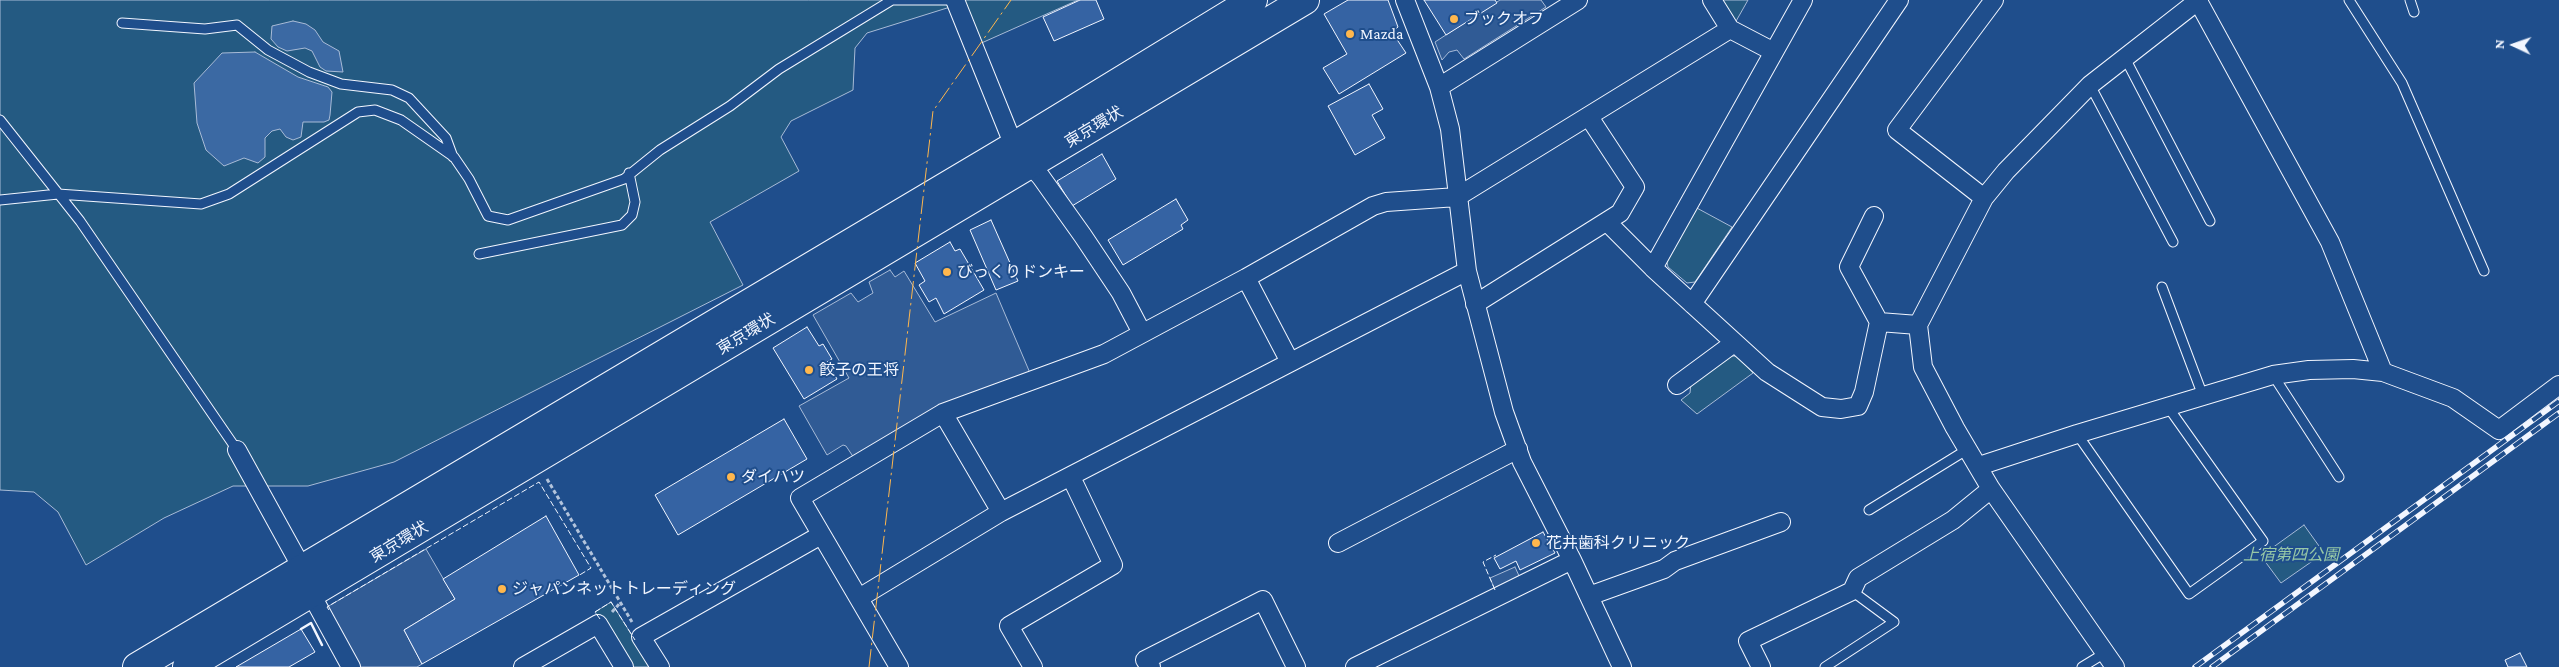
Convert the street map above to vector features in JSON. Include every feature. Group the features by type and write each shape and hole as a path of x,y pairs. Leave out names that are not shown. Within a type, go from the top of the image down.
{"highway":[{"name":"東京環状","path":"187,667 311,594 1023,155 1253,0"},
{"name":"東京環状","path":"137,667 302,568 1023,155 1305,0"}],"street":[{"path":"955,0 1023,155 1121,293 1142,333"},
{"path":"1405,0 1439,87 1450,129 1467,271 1504,412 1518,450 1622,667"},
{"path":"1439,87 1578,0"},
{"path":"1712,0 1730,29 1774,52"},
{"path":"1653,268 1803,0"},
{"path":"1692,304 1900,0"},
{"path":"1984,198 1897,130 1994,0"},
{"path":"2116,667 1991,490 1923,367 1918,325 1984,198 2006,171 2090,85 2199,0 2330,242 2382,372"},
{"path":"899,667 800,498 943,413 1083,363 1246,278 1373,206 1386,202 1457,197 1730,29"},
{"path":"1475,304 1620,213 1635,187 1588,117"},
{"path":"1607,222 1734,344 1767,372 1822,407 1841,409 1858,406 1864,392 1879,322 1849,267 1874,216"},
{"path":"859,598 1001,512 1467,271"},
{"path":"1246,278 1290,362"},
{"path":"1879,322 1918,325"},
{"path":"1677,385 1734,344"},
{"path":"1979,466 2077,434 2273,375 2309,370 2353,369 2382,372 2454,398 2499,430 2559,385"},
{"path":"943,413 1001,512"},
{"path":"237,450 302,568 311,594 352,667"},
{"path":"1338,543 1518,450"},
{"path":"1032,667 1009,626 1113,566 1071,477"},
{"path":"1761,667 1748,641 1852,591 1858,578 1954,520 1991,490"},
{"path":"1589,596 1664,569 1674,561 1781,522"},
{"path":"660,667 641,638 821,535"},
{"path":"1355,667 1572,560"},
{"path":"1151,667 1146,660 1263,600 1296,667"},
{"path":"523,667 598,624 624,667"}],"lane":[{"path":"122,23 205,29 237,25 268,50 309,72 341,84 392,90 409,98 446,138 454,157 469,179 488,216 495,219 508,220 624,179 660,150 730,106 779,69 891,0 950,0"},
{"path":"2349,0 2402,83 2484,271"},
{"path":"2410,0 2414,12"},
{"path":"2124,58 2210,221"},
{"path":"2090,85 2173,242"},
{"path":"0,200 58,194 201,204 228,194 358,112 375,110 401,120 454,157"},
{"path":"0,120 80,222 237,450"},
{"path":"479,254 622,224 632,215 635,202 629,174"},
{"path":"2162,287 2203,396"},
{"path":"2273,375 2339,477"},
{"path":"2077,434 2189,594 2263,541 2168,408"},
{"path":"1869,510 1968,449"},
{"path":"1825,667 1894,622 1852,591"},
{"path":"2082,667 2105,653"}],"path":[{"path":"544,474 641,638"},
{"path":"614,607 620,603"}],"green space":[{"path":"0,0 1078,0 977,45 955,8 947,8 867,33 855,48 853,90 791,121 781,137 799,171 710,222 743,285 394,462 308,486 233,486 164,518 86,565 58,512 34,492 0,490"},
{"path":"1721,0 1748,0 1735,23"},
{"path":"1695,207 1732,227 1695,282 1687,283 1668,267 1666,258"},
{"path":"1729,356 1738,356 1753,373 1697,414 1681,400 1690,393 1691,383"},
{"name":"上宿第四公園","path":"2304,525 2324,553 2281,583 2261,556"},
{"path":"611,602 652,667 631,667 595,612"}],"shaded area":[{"path":"1500,0 1541,0 1546,7 1464,59 1457,50 1449,52 1442,60 1435,42"},
{"path":"293,21 306,24 315,30 323,42 339,51 343,72 326,71 320,67 312,51 305,48 287,51 278,47 271,39 272,26"},
{"path":"255,52 298,77 328,87 332,92 329,120 324,122 303,122 301,137 293,140 286,137 280,129 272,131 265,138 265,157 258,163 244,158 224,166 206,150 197,123 194,83 222,53"},
{"path":"890,270 895,277 904,271 935,322 996,293 1030,373 953,400 854,458 846,446 843,445 827,455 799,406 849,378 813,315 851,293 858,302 873,293 869,282"},
{"path":"426,549 455,599 404,630 422,664 417,667 360,667 327,607"},
{"path":"1515,567 1520,578 1495,590 1490,578"}],"building":[{"path":"1080,0 1096,0 1104,19 1054,41 1043,17"},
{"path":"1348,0 1388,0 1398,27 1392,32 1406,53 1339,94 1323,68 1347,54 1324,14"},
{"name":"ブックオフ","path":"1424,0 1495,0 1497,3 1446,35"},
{"path":"1369,84 1383,109 1372,115 1385,138 1355,155 1328,106"},
{"path":"1102,154 1116,179 1072,206 1057,181"},
{"path":"1176,199 1188,220 1181,225 1183,229 1123,265 1108,240"},
{"path":"991,220 1018,281 996,290 970,230"},
{"name":"びっくりドンキー","path":"950,242 955,251 960,249 984,290 944,314 936,298 929,302 919,285 925,281 915,263"},
{"name":"餃子の王将","path":"807,327 819,346 823,344 832,359 827,362 837,379 804,399 773,348"},
{"name":"ダイハツ","path":"784,419 807,459 678,535 655,495"},
{"name":"ジャパンネットトレーディング","path":"546,516 579,575 422,664 404,630 455,599 443,579"},
{"name":"花井歯科クリニック","path":"1543,532 1555,553 1520,570 1516,561 1500,569 1494,558"},
{"path":"301,629 315,652 289,667 236,667"},
{"path":"2520,653 2527,667 2508,667 2505,660"}],"railway":[{"path":"2195,667 2559,401"},
{"path":"2212,667 2559,413"}],"fence":[{"path":"329,610 327,607 539,482 591,568 578,576"},
{"path":"1495,590 1483,562 1496,555"},
{"path":"600,619 595,612 611,602 635,640"}],"wall":[{"path":"301,629 311,623 322,645"}],"power":[{"path":"869,667 933,111 1011,0"}],"place":[{"name":"ブックオフ","path":"1454,19"},
{"name":"Mazda","path":"1350,34"},
{"name":"びっくりドンキー","path":"947,272"},
{"name":"餃子の王将","path":"809,370"},
{"name":"ダイハツ","path":"731,477"},
{"name":"花井歯科クリニック","path":"1536,543"},
{"name":"ジャパンネットトレーディング","path":"502,589"}]}
